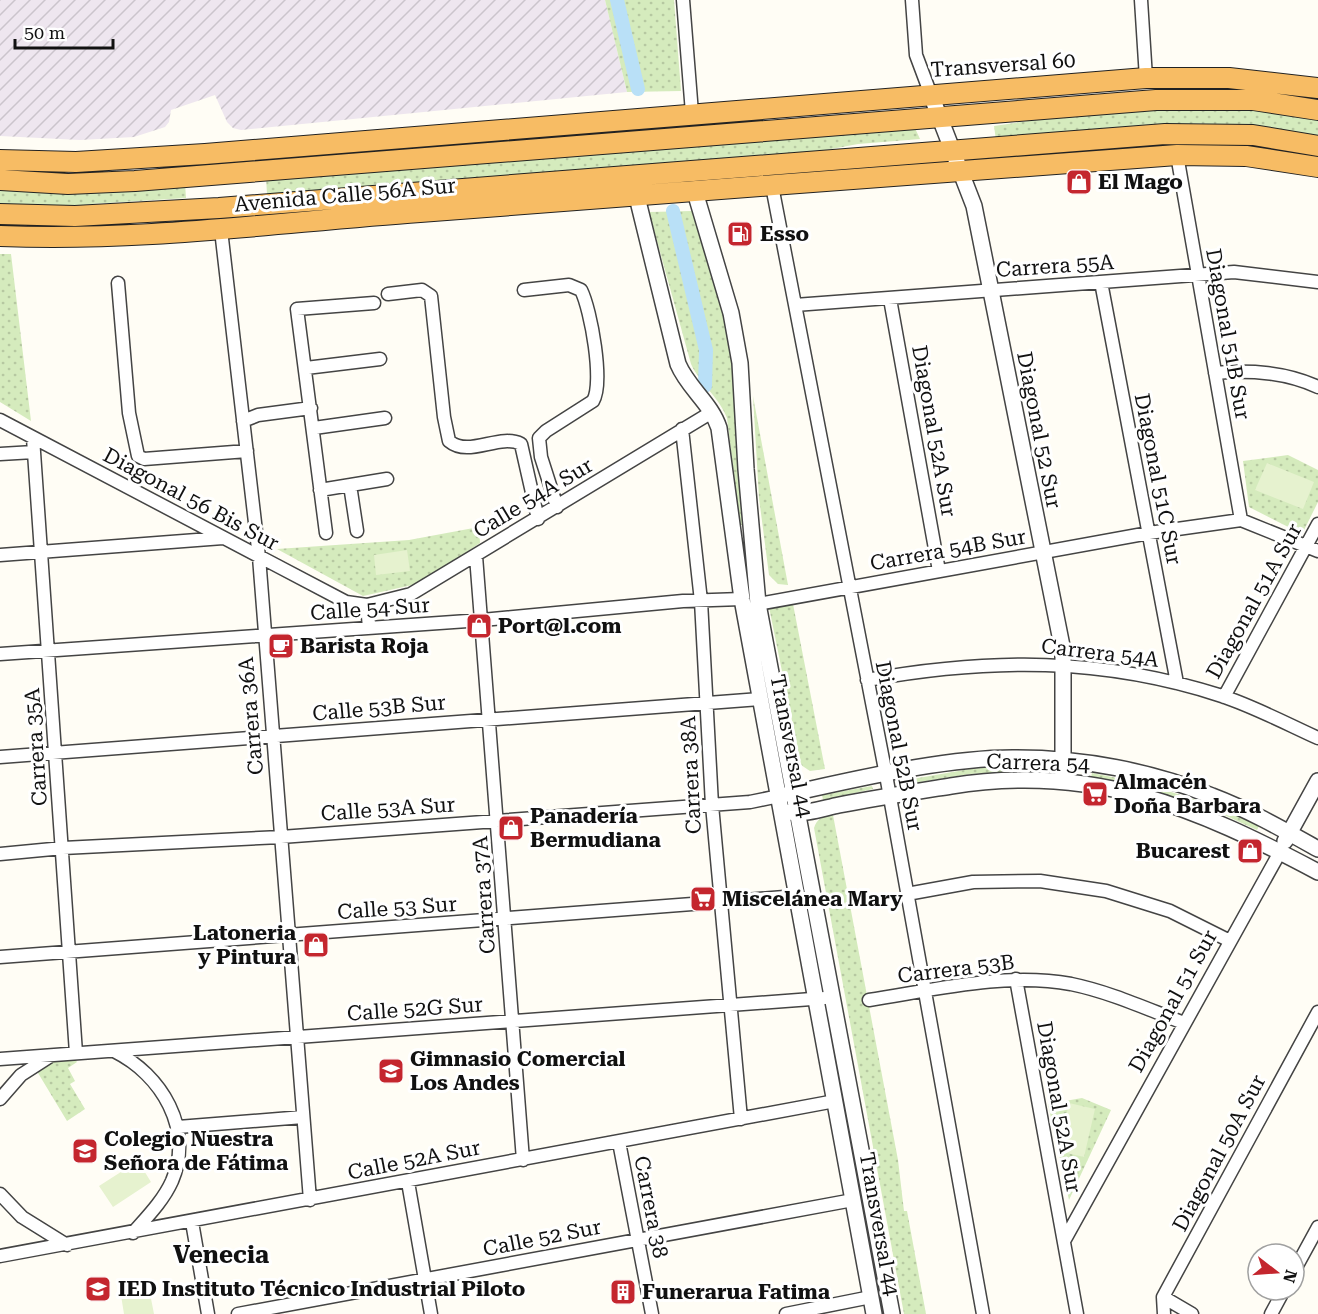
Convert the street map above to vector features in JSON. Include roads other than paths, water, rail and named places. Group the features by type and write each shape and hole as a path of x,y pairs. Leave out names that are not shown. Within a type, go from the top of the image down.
{"highway":[{"path":"1156,100 1183,77"},
{"name":"Transversal 60","path":"692,113 1146,78 1229,78 1318,88"},
{"path":"773,129 1156,100 1253,100 1318,110"},
{"path":"773,129 843,102"},
{"path":"0,160 76,162 692,113"},
{"name":"Avenida Calle 56A Sur","path":"0,180 68,184 135,181 773,129"},
{"path":"787,164 1096,139 1211,133 1253,135 1318,146"},
{"path":"1054,165 1096,139"},
{"path":"372,140 449,156"},
{"path":"695,192 1177,155 1246,156 1318,167"},
{"path":"787,164 846,181"},
{"name":"Avenida Calle 56A Sur","path":"0,214 75,216 787,164"},
{"path":"418,212 474,188"},
{"name":"Avenida Calle 56A Sur","path":"0,236 40,238 221,230 418,212 695,192"},
{"path":"0,222 40,238"}],"street":[{"path":"682,0 692,113"},
{"path":"912,0 916,55 931,95"},
{"path":"1141,0 1146,78"},
{"name":"Diagonal 52 Sur","path":"931,95 974,206 1064,665 1063,781"},
{"name":"Diagonal 51B Sur","path":"1177,155 1241,520"},
{"name":"Diagonal 52B Sur","path":"772,186 886,775 983,1314"},
{"name":"Transversal 44","path":"695,192 731,313 740,363 746,469 758,604 796,792 892,1314"},
{"name":"Transversal 44","path":"637,197 678,364 682,375 712,412 718,428 742,599 874,1314"},
{"name":"Carrera 36A","path":"221,230 259,556 310,1200"},
{"name":"Carrera 55A","path":"795,305 1234,272 1318,282"},
{"name":"Diagonal 51C Sur","path":"1101,282 1177,683"},
{"path":"118,283 129,413 138,456 144,459 247,451"},
{"path":"524,290 569,285 581,290 597,359 598,386 593,401 546,430 539,438 541,457 557,507"},
{"path":"388,294 422,290 431,296 444,417 449,441 457,446 475,446 508,440 521,444 538,519"},
{"name":"Diagonal 52A Sur","path":"890,298 939,571"},
{"path":"326,533 297,309 374,303"},
{"path":"306,368 380,359"},
{"path":"1215,373 1249,370 1298,378 1318,387"},
{"path":"243,421 258,416 311,408"},
{"name":"Calle 54A Sur","path":"368,604 411,594 712,412"},
{"path":"314,428 385,418"},
{"name":"Diagonal 56 Bis Sur","path":"0,420 346,602 368,604"},
{"name":"Carrera 38A","path":"682,429 701,601 712,805 741,1119"},
{"name":"Carrera 35A","path":"33,438 76,1053"},
{"path":"0,454 34,452"},
{"path":"321,490 387,479"},
{"path":"350,485 357,531"},
{"name":"Carrera 54B Sur","path":"758,604 1149,533 1241,520 1312,548"},
{"name":"Diagonal 51A Sur","path":"1224,697 1312,548 1318,524"},
{"path":"0,555 224,538"},
{"name":"Carrera 37A","path":"476,556 523,1160"},
{"name":"Calle 54 Sur","path":"0,654 742,599"},
{"path":"368,604 369,628"},
{"name":"Carrera 54A","path":"867,680 932,668 997,663 1064,665 1177,683 1224,697 1318,738"},
{"name":"Calle 53B Sur","path":"0,756 760,699"},
{"name":"Carrera 54","path":"780,800 796,792 965,761 1015,758 1063,760 1150,776 1182,785 1213,796 1318,849"},
{"name":"Carrera 54","path":"799,813 965,783 1063,781 1106,787 1178,805 1318,872"},
{"name":"Diagonal 51 Sur","path":"1064,1241 1318,781"},
{"path":"780,800 789,812 799,813"},
{"name":"Calle 53A Sur","path":"0,854 63,848 281,837 780,800"},
{"path":"907,894 973,882 1040,881 1106,891 1170,911 1230,941"},
{"name":"Calle 53 Sur","path":"0,957 797,896"},
{"name":"Diagonal 52A Sur","path":"1016,979 1064,1241"},
{"name":"Carrera 53B","path":"869,1000 1016,979 1071,984 1122,999 1184,1023"},
{"name":"Calle 52G Sur","path":"0,1059 834,997"},
{"name":"Diagonal 50A Sur","path":"1163,1298 1318,1012"},
{"path":"113,1051 134,1061 154,1082 169,1103 178,1127 178,1159 172,1181 150,1215 133,1233"},
{"path":"0,1098 21,1075 53,1055"},
{"name":"Calle 52A Sur","path":"0,1256 835,1101"},
{"path":"178,1127 303,1117"},
{"name":"Carrera 38","path":"620,1142 652,1314"},
{"path":"408,1182 431,1314"},
{"path":"0,1194 22,1217 67,1245"},
{"name":"Calle 52 Sur","path":"237,1314 853,1200"},
{"path":"192,1222 208,1314"},
{"path":"1306,1249 1318,1227"},
{"path":"1064,1241 1077,1314"},
{"path":"786,1314 871,1298"},
{"path":"1163,1298 1164,1314"},
{"path":"1163,1298 1192,1314"}],"waterway":[{"path":"617,0 638,89"},
{"path":"673,211 706,350 705,386"}],"place":[{"name":"El Mago","path":"1079,182"},
{"name":"Esso","path":"740,234"},
{"name":"Port@l.com","path":"479,626"},
{"name":"Barista Roja","path":"281,646"},
{"name":"Almacén Doña Barbara","path":"1095,794"},
{"name":"Panadería Bermudiana","path":"511,828"},
{"name":"Bucarest","path":"1250,851"},
{"name":"Miscelánea Mary","path":"703,899"},
{"name":"Latoneria y Pintura","path":"316,945"},
{"name":"Gimnasio Comercial Los Andes","path":"391,1071"},
{"name":"Colegio Nuestra Señora de Fátima","path":"85,1151"},
{"name":"IED Instituto Técnico Industrial Piloto","path":"98,1289"},
{"name":"Funerarua Fatima","path":"623,1292"}],"district":[{"name":"Venecia","path":"221,1255"}]}
